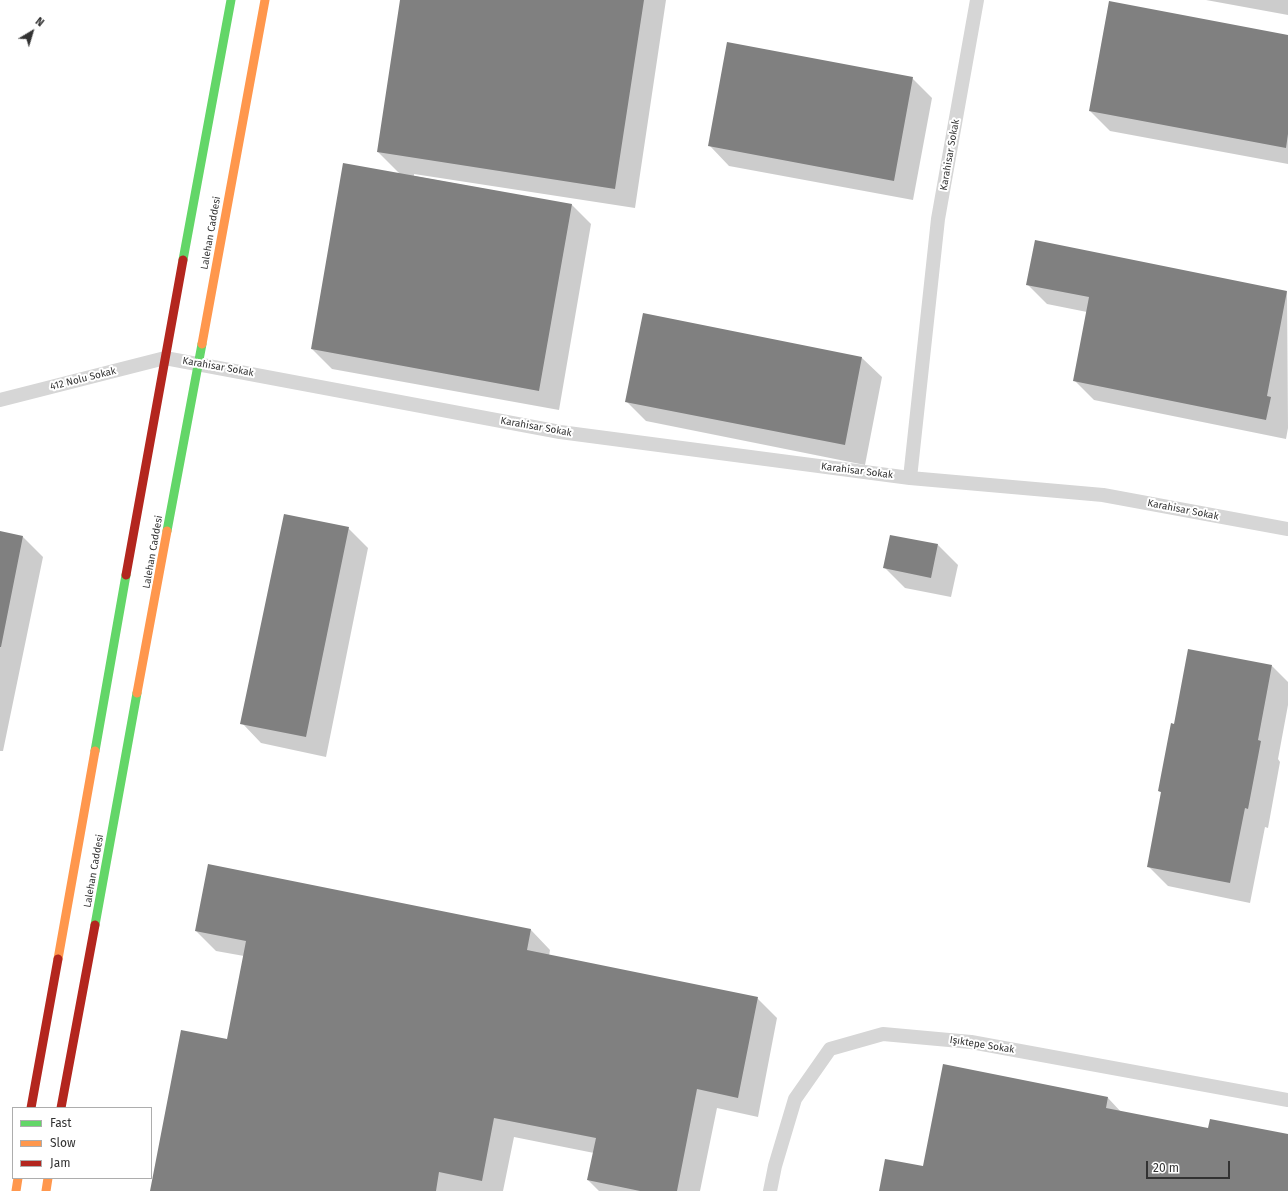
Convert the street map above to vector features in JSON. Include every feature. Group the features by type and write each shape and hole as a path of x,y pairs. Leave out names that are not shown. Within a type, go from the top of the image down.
{"street":[{"name":"Lalehan Caddesi","path":"30,1107 165,358 232,0"},
{"name":"Lalehan Caddesi","path":"61,1107 265,0"},
{"path":"16,1191 18,1179"},
{"path":"46,1191 48,1179"}],"lane":[{"name":"Karahisar Sokak","path":"910,478 938,219 977,0"},
{"name":"Karahisar Sokak","path":"165,358 199,363 560,432 910,478 1103,496 1288,529"},
{"name":"412 Nolu Sokak","path":"0,400 165,358"},
{"name":"Işıktepe Sokak","path":"770,1191 775,1166 795,1099 830,1049 883,1034 971,1042 1288,1100"}],"building":[{"path":"400,0 644,0 615,189 377,152"},
{"path":"1109,1 1288,35 1288,134 1286,148 1089,111"},
{"path":"727,42 913,77 894,181 708,146"},
{"path":"343,163 572,204 539,391 311,349"},
{"path":"1035,240 1287,291 1267,396 1271,397 1266,420 1073,381 1089,297 1026,285"},
{"path":"643,313 862,357 845,445 625,402"},
{"path":"284,514 349,527 306,737 240,724"},
{"path":"0,531 23,536 1,647 0,647"},
{"path":"890,535 938,544 931,578 883,568"},
{"path":"1188,649 1272,665 1258,740 1261,741 1248,809 1245,808 1230,883 1147,867 1161,792 1158,791 1171,723 1174,724"},
{"path":"208,864 531,929 527,950 758,997 738,1098 697,1089 677,1191 640,1191 587,1180 596,1138 494,1118 482,1181 439,1172 436,1191 150,1191 181,1030 227,1039 246,941 195,931"},
{"path":"943,1064 1108,1097 1106,1108 1208,1128 1210,1119 1288,1134 1288,1191 879,1191 885,1159 923,1166"}],"traffic: fast":[{"path":"183,260 231,0"},
{"path":"167,531 202,344"},
{"path":"95,751 126,575"},
{"path":"95,925 137,693"}],"traffic: slow":[{"path":"202,344 265,0"},
{"path":"137,693 167,531"},
{"path":"58,959 95,751"},
{"path":"16,1191 18,1179"},
{"path":"46,1191 48,1179"}],"traffic: jam":[{"path":"126,575 183,260"},
{"path":"61,1107 95,925"},
{"path":"31,1107 58,959"}]}
